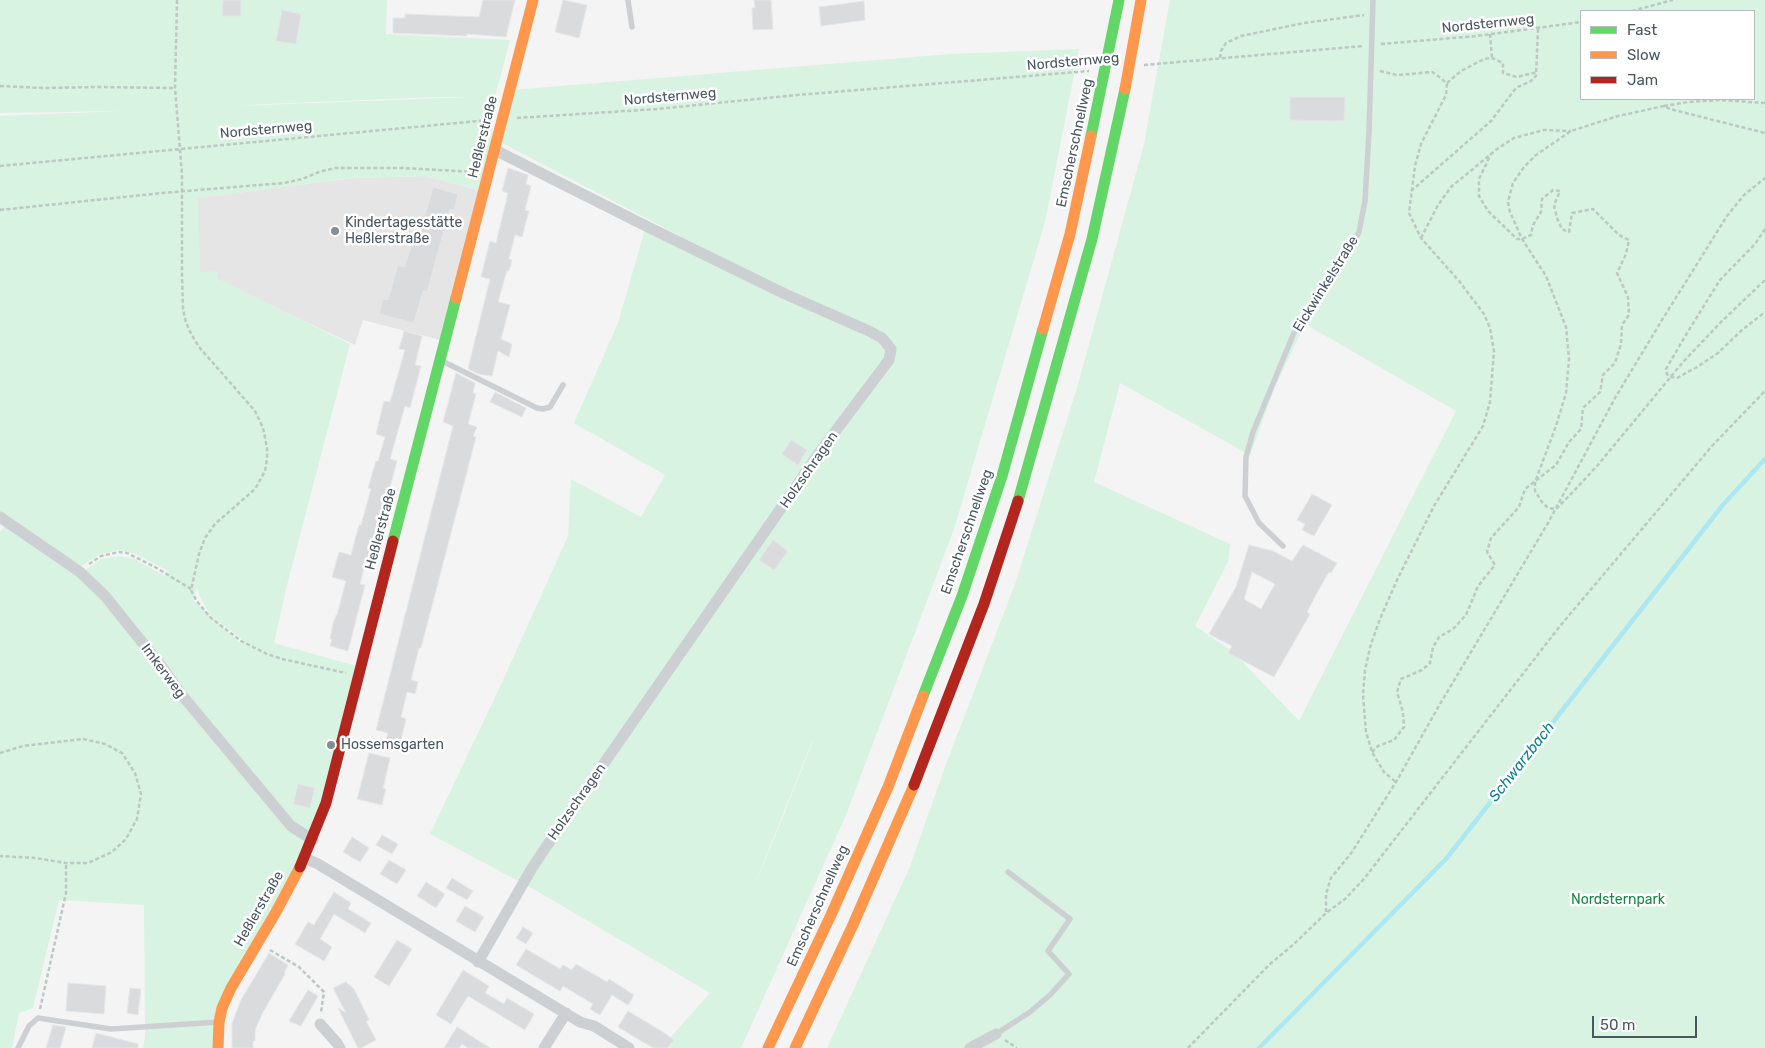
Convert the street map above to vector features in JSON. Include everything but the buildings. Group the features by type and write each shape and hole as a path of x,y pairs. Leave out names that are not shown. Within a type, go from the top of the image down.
{"main road":[{"name":"Heßlerstraße","path":"218,1048 219,1022 222,1008 231,988 305,858 326,803 533,0"},
{"name":"Emscherschnellweg","path":"768,1048 830,917 888,787 962,596 1002,476 1070,234 1119,0"},
{"path":"795,1048 848,936 909,797 984,604 1024,482 1092,239 1125,87 1141,0"}],"street":[{"name":"Holzschragen","path":"478,962 542,854 822,449 881,372 889,360 891,349 882,338 869,331 750,277 495,149"},
{"name":"Imkerweg","path":"0,517 80,572 105,596 162,667 181,694 291,826 313,840"},
{"path":"305,858 318,864 580,1022 594,1026 629,1048"},
{"path":"544,1048 566,1013"},
{"path":"320,1024 340,1048"},
{"path":"970,1048 996,1034"}],"lane":[{"path":"628,0 632,27"},
{"name":"Eickwinkelstraße","path":"1283,546 1259,523 1245,496 1246,456 1253,432 1293,335 1347,255 1359,232 1365,201 1373,0"},
{"path":"440,360 537,408 550,407 563,385"},
{"path":"996,1034 1030,1012 1050,995 1069,974 1048,951 1070,919 1008,872"},
{"path":"18,1048 29,1026 38,1018 112,1029 219,1022"}],"path":[{"path":"177,0 175,88 182,175 183,308 189,330 199,347 255,411 263,428 267,448 265,471 255,489 215,524 205,538 198,554 192,590 196,600 210,616 241,641 282,659 359,676"},
{"path":"1636,10 1673,0"},
{"path":"1220,58 1221,51 1226,43 1241,36 1373,13"},
{"name":"Nordsternweg","path":"1397,43 1490,34 1580,22"},
{"path":"1411,191 1491,120 1516,88 1531,81 1536,76 1538,28"},
{"path":"1490,34 1492,58"},
{"name":"Nordsternweg","path":"1140,66 1342,48"},
{"path":"1396,782 1384,772 1372,752 1366,732 1363,695 1365,670 1371,644 1397,580 1434,506 1483,426 1490,402 1494,351 1490,328 1484,314 1459,281 1421,238 1409,213 1411,191 1421,144 1446,94 1447,84 1461,71 1478,61 1492,58 1503,63 1502,73 1517,77 1537,72"},
{"path":"1370,67 1383,73 1397,75 1432,72 1447,84"},
{"name":"Nordsternweg","path":"510,119 657,110 798,95 1093,71"},
{"path":"0,86 175,88"},
{"path":"1556,509 1548,508 1542,502 1536,491 1535,482 1566,393 1569,359 1566,327 1546,276 1522,239 1510,212 1508,202 1513,184 1524,167 1536,155 1571,131 1618,116 1688,102 1719,100 1765,103"},
{"path":"1664,106 1765,133"},
{"name":"Nordsternweg","path":"0,166 490,120"},
{"path":"1421,238 1438,205 1451,187 1491,154 1514,138 1544,130 1571,131"},
{"path":"1372,752 1378,746 1394,740 1404,727 1397,692 1401,679 1422,670 1430,663 1433,647 1439,637 1453,629 1466,615 1478,586 1495,565 1487,552 1491,538 1519,508 1524,489 1556,465 1570,442 1581,429 1583,408 1600,392 1603,375 1616,363 1621,344 1622,326 1629,315 1628,297 1617,273 1626,254 1629,240 1619,235 1593,208 1572,213 1569,232 1562,229 1554,205 1560,191 1553,190 1542,199 1541,212 1533,225 1531,235 1517,239 1488,211 1479,196 1479,179 1491,154"},
{"path":"0,210 182,191 284,183 302,180 319,172 334,168 453,170 488,176"},
{"path":"1326,913 1326,894 1331,878 1352,852 1396,782 1556,509 1562,493 1615,398 1726,216 1744,195 1765,178"},
{"path":"1765,229 1755,244 1720,280 1710,294 1666,369 1667,374 1670,377 1676,378 1704,362 1718,353 1742,330 1765,312"},
{"path":"1556,509 1597,466 1670,377 1721,322 1765,280"},
{"path":"1188,1048 1266,968 1363,880 1560,626 1712,446 1765,391"},
{"path":"80,572 101,556 119,552 127,553 155,567 192,590"},
{"path":"0,752 23,746 82,739 106,744 122,753 135,773 141,794 137,820 126,839 112,852 88,863 66,863 35,858 0,856"},
{"path":"38,1018 66,894 66,863"},
{"path":"258,943 299,967 324,992 320,1024"}],"shaded area":[{"name":"Kindertagesstätte Heßlerstraße","path":"426,176 481,191 444,341 363,320 355,345 200,272 197,198 354,178"}],"green space":[{"path":"0,0 387,0 386,34 510,40 495,97 491,149 481,191 426,176 354,178 198,198 200,272 218,271 217,278 350,344 287,585 274,643 360,667 313,839 292,824 84,571 101,559 120,556 134,559 165,576 168,571 136,554 119,550 100,554 78,568 0,512 0,116 120,111 0,113","holes":["471,97 236,106 268,104","197,588 211,616 242,639 240,643 193,600"]},
{"name":"Nordsternpark","path":"1170,0 1765,0 1765,1048 827,1048 909,869 945,767 1015,584 1077,388 1144,144","holes":["1305,324 1456,411 1299,721 1232,651 1195,626 1228,562 1230,544 1094,482 1120,383 1250,455 1275,387"]},
{"path":"1079,49 1045,222 954,529 846,815 741,1048 661,1048 710,993 537,891 430,834 499,689 568,536 571,479 641,517 665,475 574,423 618,323 646,226 799,298 498,141 512,90 951,54","holes":["813,741 776,834 752,891"]},
{"path":"6,525 78,575 102,599 311,841 230,987 217,1048 143,1048 145,1037 144,905 59,900 33,1008 19,1013 12,1048 0,1048 0,532"}],"waterway":[{"name":"Schwarzbach","path":"1259,1048 1446,859 1722,506 1765,459"}],"traffic: fast":[{"path":"1091,136 1119,0"},
{"path":"1018,501 1092,239 1125,89"},
{"path":"393,541 456,298"},
{"path":"923,696 962,596 1002,476 1043,329"}],"traffic: slow":[{"path":"456,298 533,0"},
{"path":"1125,89 1141,0"},
{"path":"1043,329 1070,234 1091,136"},
{"path":"768,1048 830,917 888,787 923,696"},
{"path":"795,1048 852,927 914,785"},
{"path":"218,1048 219,1022 222,1008 231,988 300,867"}],"traffic: jam":[{"path":"914,785 984,604 1018,501"},
{"path":"300,867 326,803 393,541"}],"place":[{"name":"Kindertagesstätte Heßlerstraße","path":"335,231"},
{"name":"Hossemsgarten","path":"331,745"}]}
